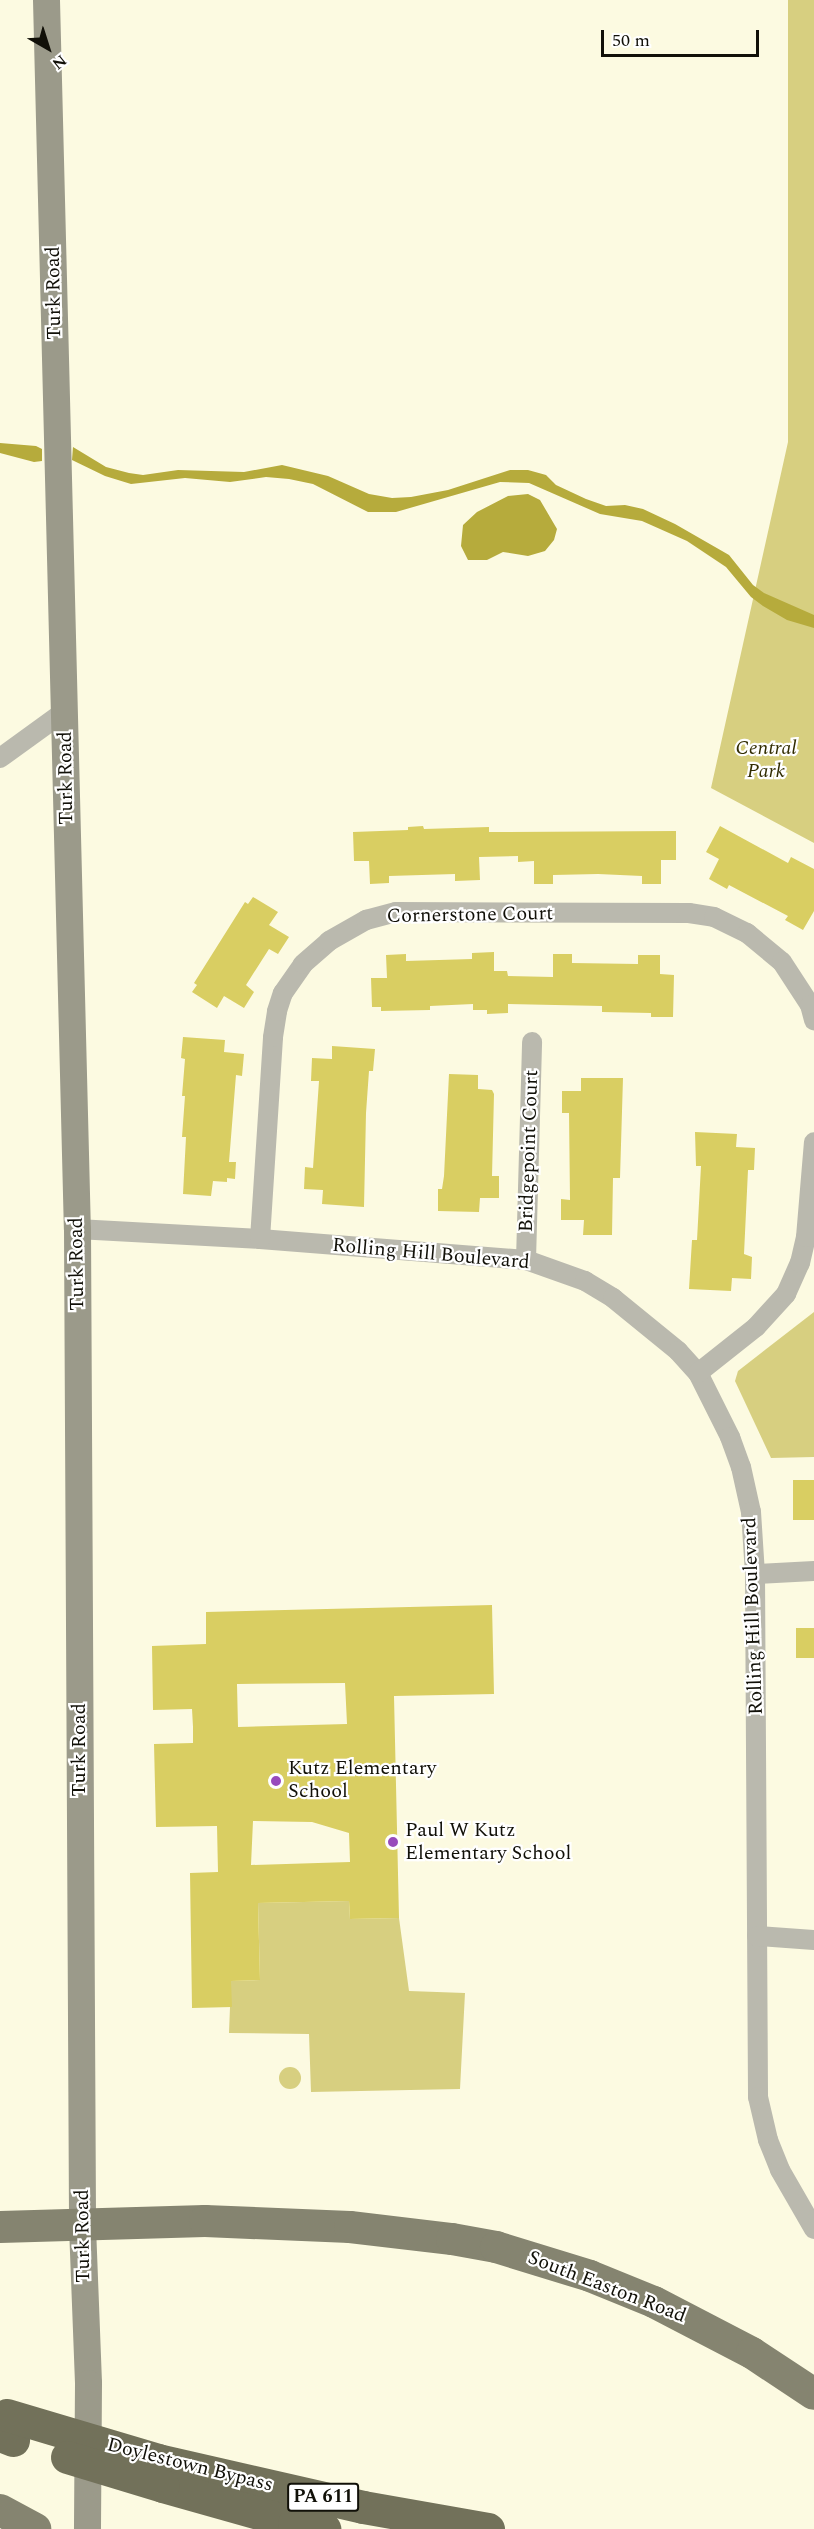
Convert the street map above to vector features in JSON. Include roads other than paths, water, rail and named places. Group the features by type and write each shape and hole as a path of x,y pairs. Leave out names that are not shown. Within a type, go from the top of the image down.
{"highway":[{"name":"Doylestown Bypass","path":"5,2426 161,2473 294,2523 324,2529"},
{"name":"Doylestown Bypass","path":"161,2473 488,2529"}],"main road":[{"name":"South Easton Road","path":"82,2226 205,2222 350,2228 452,2239 524,2254 590,2276 654,2302 752,2353 814,2394"},
{"path":"0,2227 82,2226"},
{"path":"4,2512 35,2529"}],"street":[{"name":"Turk Road","path":"46,0 77,1229 82,2226 88,2383 87,2529"},
{"path":"0,758 65,711"},
{"name":"Cornerstone Court","path":"260,1239 273,1037 277,1011 283,993 303,964 329,941 366,920 396,912 689,913 704,915 747,933 782,962 810,1005 814,1020"},
{"name":"Bridgepoint Court","path":"526,1260 532,1042"},
{"path":"698,1373 756,1328 786,1294 800,1263 806,1237 814,1142"},
{"name":"Rolling Hill Boulevard","path":"77,1229 260,1239 526,1260 585,1281 613,1298 678,1351 698,1373 722,1417 741,1467 751,1512 755,1574 758,2097 768,2140 780,2170 814,2229"},
{"path":"755,1574 814,1571"},
{"path":"757,1936 814,1940"}],"place":[{"name":"Kutz Elementary School","path":"276,1781"},
{"name":"Paul W Kutz Elementary School","path":"393,1842"}],"park label":[{"name":"Central Park","path":"766,760"}]}
